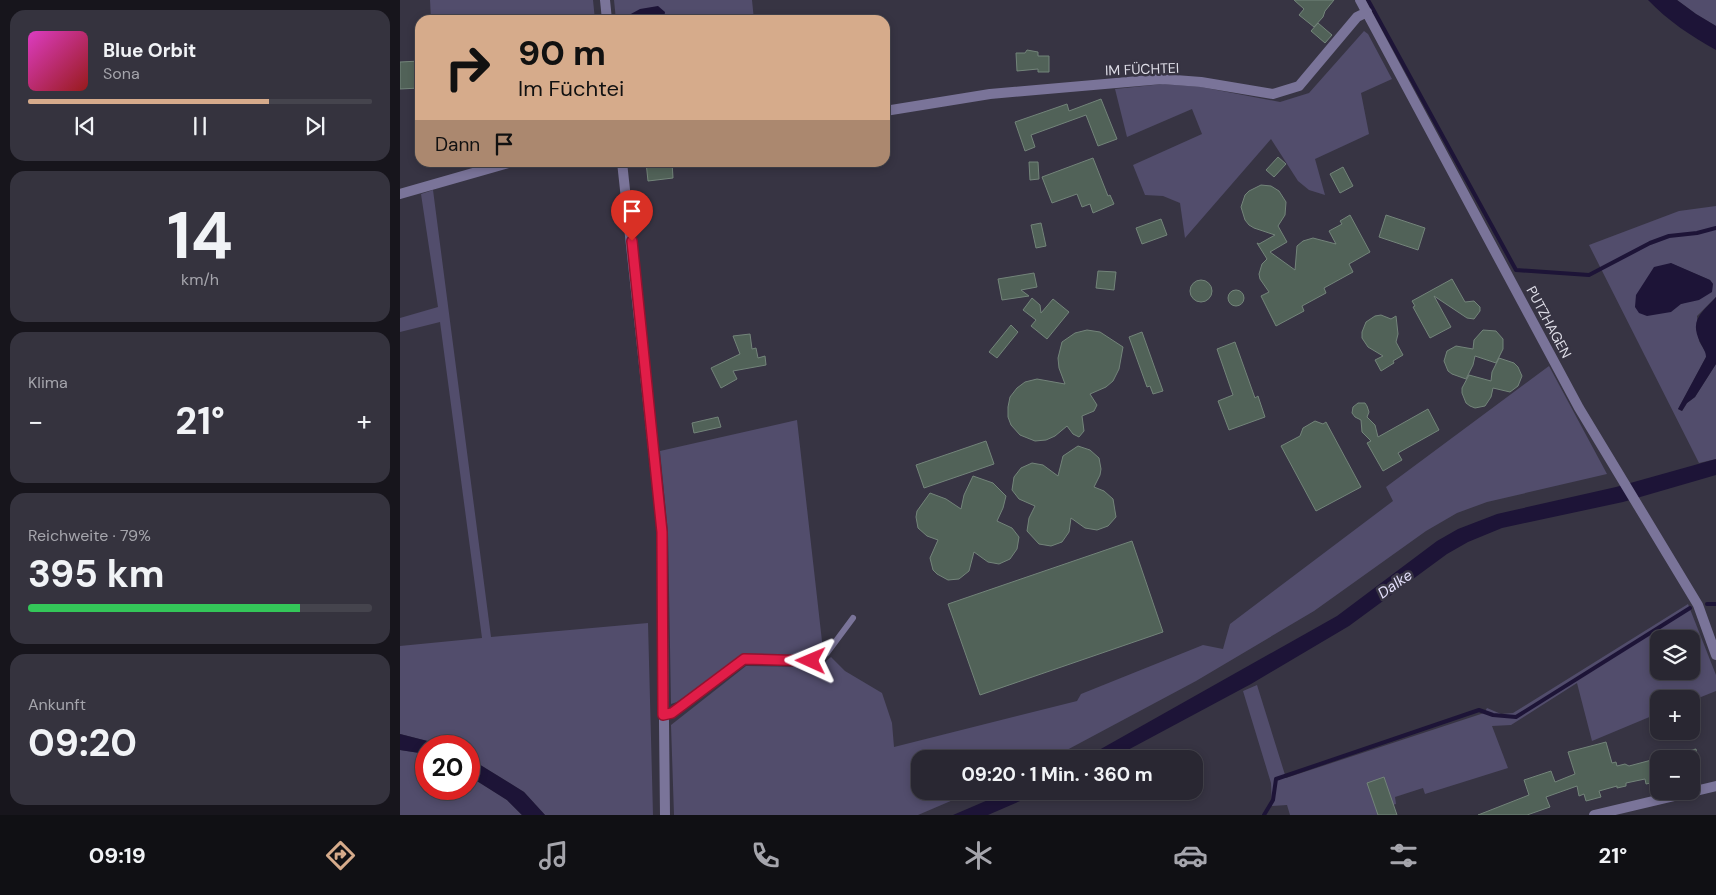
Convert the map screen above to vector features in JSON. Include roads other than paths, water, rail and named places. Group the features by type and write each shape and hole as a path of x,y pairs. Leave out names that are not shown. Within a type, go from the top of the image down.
{"street":[{"path":"605,0 606,15"},
{"name":"PUTZHAGEN","path":"1360,0 1579,408 1698,605 1716,655"},
{"name":"IM FÜCHTEI","path":"890,110 990,94 1162,79 1201,82 1272,94 1299,86 1357,17 1367,12"},
{"path":"400,194 494,167"},
{"path":"623,167 662,532 665,815"},
{"path":"1594,815 1716,786"}],"lane":[{"path":"663,715 672,713 744,659 811,661 827,653 853,618"}],"water":[{"path":"1648,0 1677,0 1716,26 1716,50 1680,28"},
{"path":"658,6 665,12 665,15 629,15 640,9"},
{"path":"1671,263 1710,280 1713,284 1712,292 1699,300 1681,304 1671,312 1647,316 1639,313 1635,307 1636,295 1654,267"},
{"path":"1716,297 1716,364 1695,397 1687,403 1682,411 1678,409 1706,357 1697,334 1697,322 1702,312"},
{"name":"Dalke","path":"1716,459 1716,475 1623,502 1502,528 1468,542 1447,554 1349,626 1251,684 1128,750 1099,750 1337,616 1437,541 1458,529 1497,514 1616,487"},
{"path":"400,734 415,738 415,752 400,750"},
{"path":"480,765 524,792 545,815 522,815 507,800 480,783"},
{"path":"988,800 1022,800 988,815 953,815"}],"waterway":[{"path":"1368,0 1516,270 1589,275 1650,243 1669,236 1697,233 1716,228"},
{"path":"1707,604 1716,604"},
{"path":"1264,815 1273,800 1276,779 1479,710 1493,715 1516,717 1690,608"}]}
